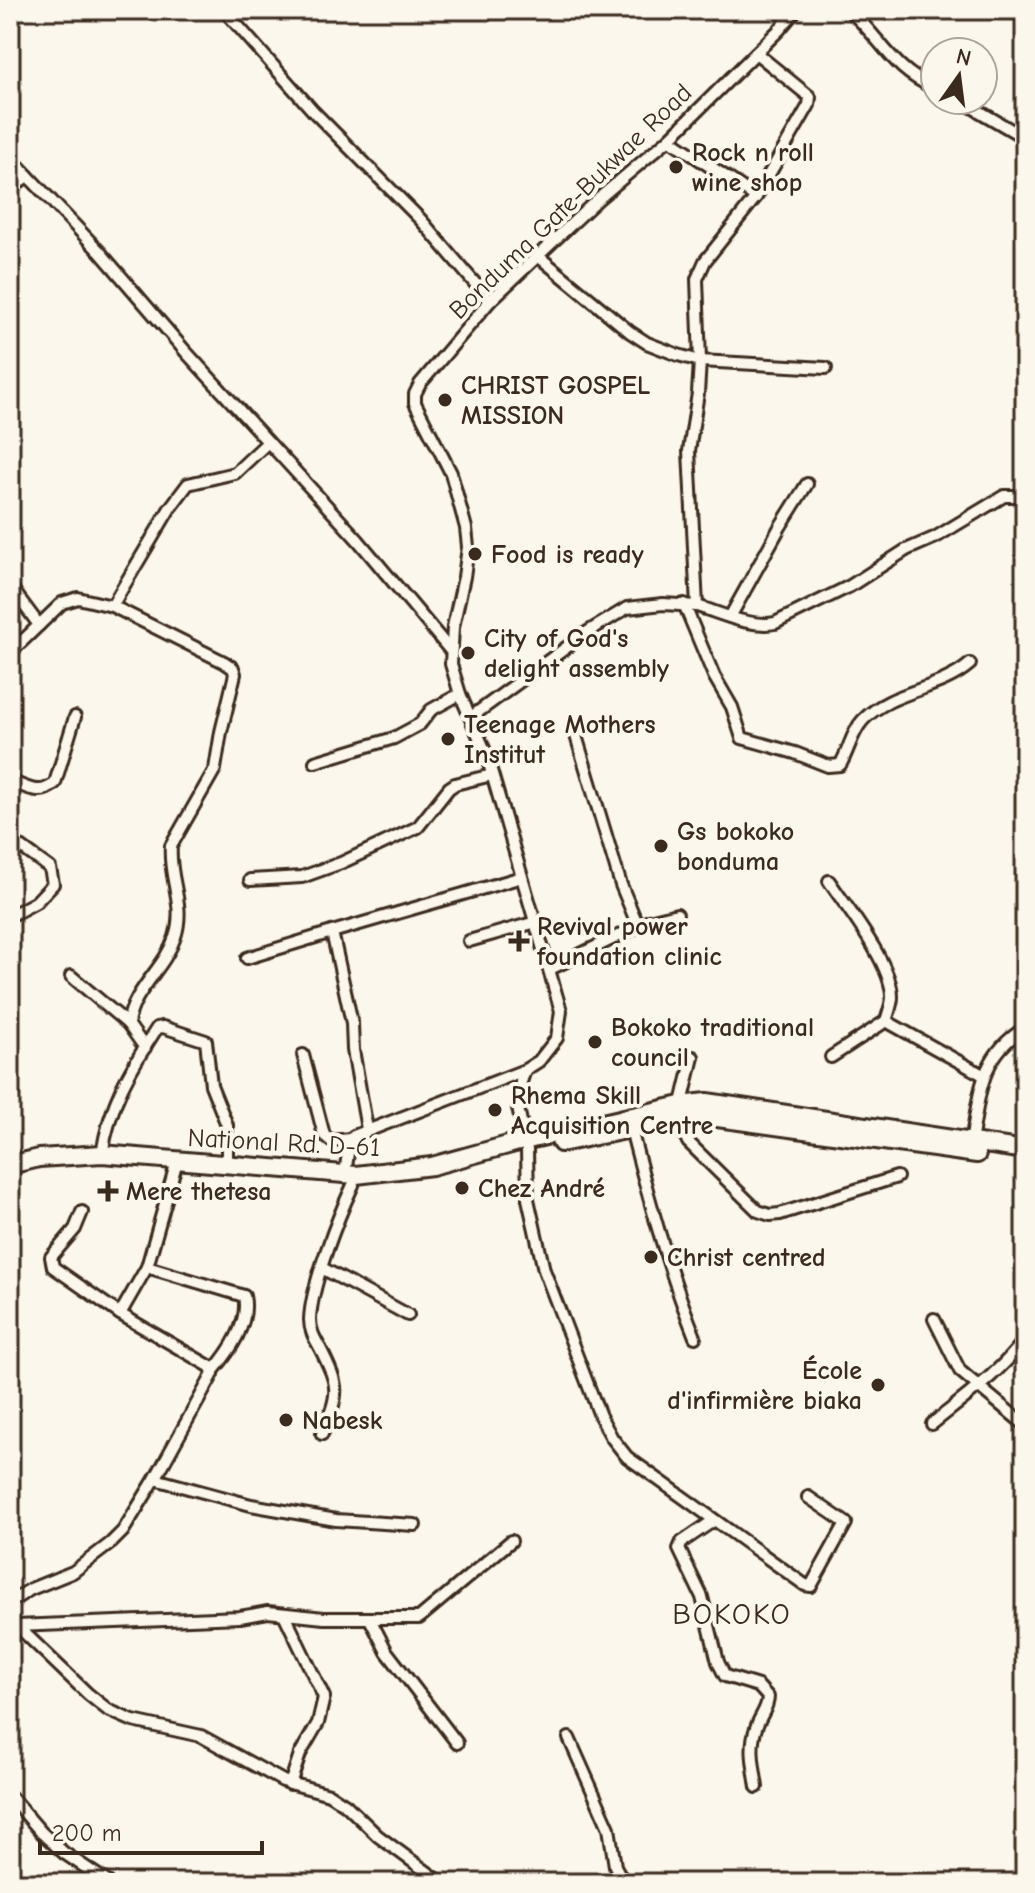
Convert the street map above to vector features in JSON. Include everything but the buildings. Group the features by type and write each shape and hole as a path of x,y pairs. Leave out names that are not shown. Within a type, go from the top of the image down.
{"highway":[{"name":"National Rd. D-61","path":"526,1146 631,1129 707,1102 1025,1150"},
{"name":"National Rd. D-61","path":"10,1173 41,1167 102,1163 349,1180 416,1179 526,1146 680,1112 1025,1161"},
{"name":"National Rd. D-61","path":"10,1165 39,1158 102,1154 227,1164 349,1180"}],"street":[{"path":"224,10 314,112 421,220 490,301"},
{"name":"Bonduma Gate-Bukwae Road","path":"350,1139 367,1129 400,1121 525,1070 550,1050 560,1026 560,1003 492,775 451,664 450,650 468,547 466,528 451,473 415,403 415,394 490,301 597,200 669,139 796,10"},
{"path":"849,10 875,35 905,73 919,80"},
{"path":"697,606 689,451 700,361 697,279 705,261 756,197 809,105 810,97 756,53"},
{"path":"987,116 1025,138"},
{"path":"669,139 756,197"},
{"path":"10,157 100,252 186,352 358,540 450,650"},
{"path":"10,191 27,175"},
{"path":"538,256 647,343 700,361 826,368"},
{"path":"112,606 170,508 188,484 235,473 268,442"},
{"path":"730,617 807,484"},
{"path":"471,717 589,631 627,608 684,604 768,625 850,586 906,550 936,537 1004,496 1025,496"},
{"path":"10,586 39,625"},
{"path":"10,653 62,603 78,598 112,606 224,662 233,668 235,674 215,769 171,846 180,920 173,942 138,994 128,1024"},
{"path":"684,604 714,676 732,707 742,738 828,766 840,765 854,732 877,708 946,682 970,664"},
{"path":"315,762 394,738 420,724 431,710 460,694"},
{"path":"10,781 39,792 48,790 55,783 75,717"},
{"path":"574,729 621,885 638,926"},
{"path":"250,880 302,877 341,863 418,827 455,784 492,775"},
{"path":"10,839 50,868 53,875 53,884 36,902 10,916"},
{"path":"247,958 522,877"},
{"path":"829,881 871,945 892,996 886,1021 831,1057"},
{"path":"550,969 638,926 677,914"},
{"path":"469,941 536,922"},
{"path":"332,932 352,1023 353,1050 367,1129"},
{"path":"71,976 128,1024 145,1048"},
{"path":"886,1021 983,1075"},
{"path":"102,1154 109,1115 157,1028 163,1027 206,1041 211,1085 227,1125 227,1164"},
{"path":"971,1142 983,1075 1003,1046 1025,1028"},
{"path":"303,1055 324,1135 331,1141 350,1139 349,1180 310,1318 312,1332 329,1365 337,1392 322,1434"},
{"path":"693,1057 680,1112 688,1142 758,1211 770,1215 810,1206 897,1177"},
{"path":"525,1070 518,1108 526,1146 528,1199 544,1270 600,1416 612,1438 627,1457 713,1521 805,1585 811,1586 846,1523 808,1497"},
{"path":"631,1129 676,1290 695,1337"},
{"path":"120,1314 147,1267 175,1168"},
{"path":"82,1212 75,1229 51,1257 53,1267 120,1314 213,1371"},
{"path":"10,1602 31,1589 73,1572 123,1531 213,1371 231,1349 246,1307 244,1296 147,1267"},
{"path":"322,1268 408,1315"},
{"path":"934,1319 960,1371 1025,1425"},
{"path":"932,1424 978,1387 1025,1339"},
{"path":"155,1479 251,1505 336,1520 415,1525"},
{"path":"713,1521 682,1542 679,1549 683,1563 702,1597 718,1662 725,1676 758,1686 768,1697 752,1744 757,1787"},
{"path":"13,1622 240,1617 268,1612 324,1618 419,1618 511,1541"},
{"path":"284,1614 324,1697 318,1723 300,1754 290,1784"},
{"path":"370,1619 387,1652 457,1743"},
{"path":"13,1622 108,1710 133,1721 201,1736 290,1784 329,1794 346,1805 378,1836 442,1883"},
{"path":"569,1738 606,1819 615,1866 624,1883"},
{"path":"10,1796 64,1853 109,1883"}],"place":[{"name":"Rock n roll wine shop","path":"676,167"},
{"name":"CHRIST GOSPEL MISSION","path":"445,400"},
{"name":"Food is ready","path":"475,554"},
{"name":"City of God's delight assembly","path":"468,653"},
{"name":"Teenage Mothers Institut","path":"448,739"},
{"name":"Gs bokoko bonduma","path":"661,846"},
{"name":"Revival power foundation clinic","path":"519,941"},
{"name":"Bokoko traditional council","path":"595,1042"},
{"name":"Rhema Skill Acquisition Centre","path":"495,1110"},
{"name":"Chez André","path":"462,1188"},
{"name":"Mere thetesa","path":"108,1191"},
{"name":"Christ centred","path":"651,1257"},
{"name":"École d'infirmière biaka","path":"878,1385"},
{"name":"Nabesk","path":"286,1420"}],"district":[{"name":"BOKOKO","path":"732,1614"}]}
